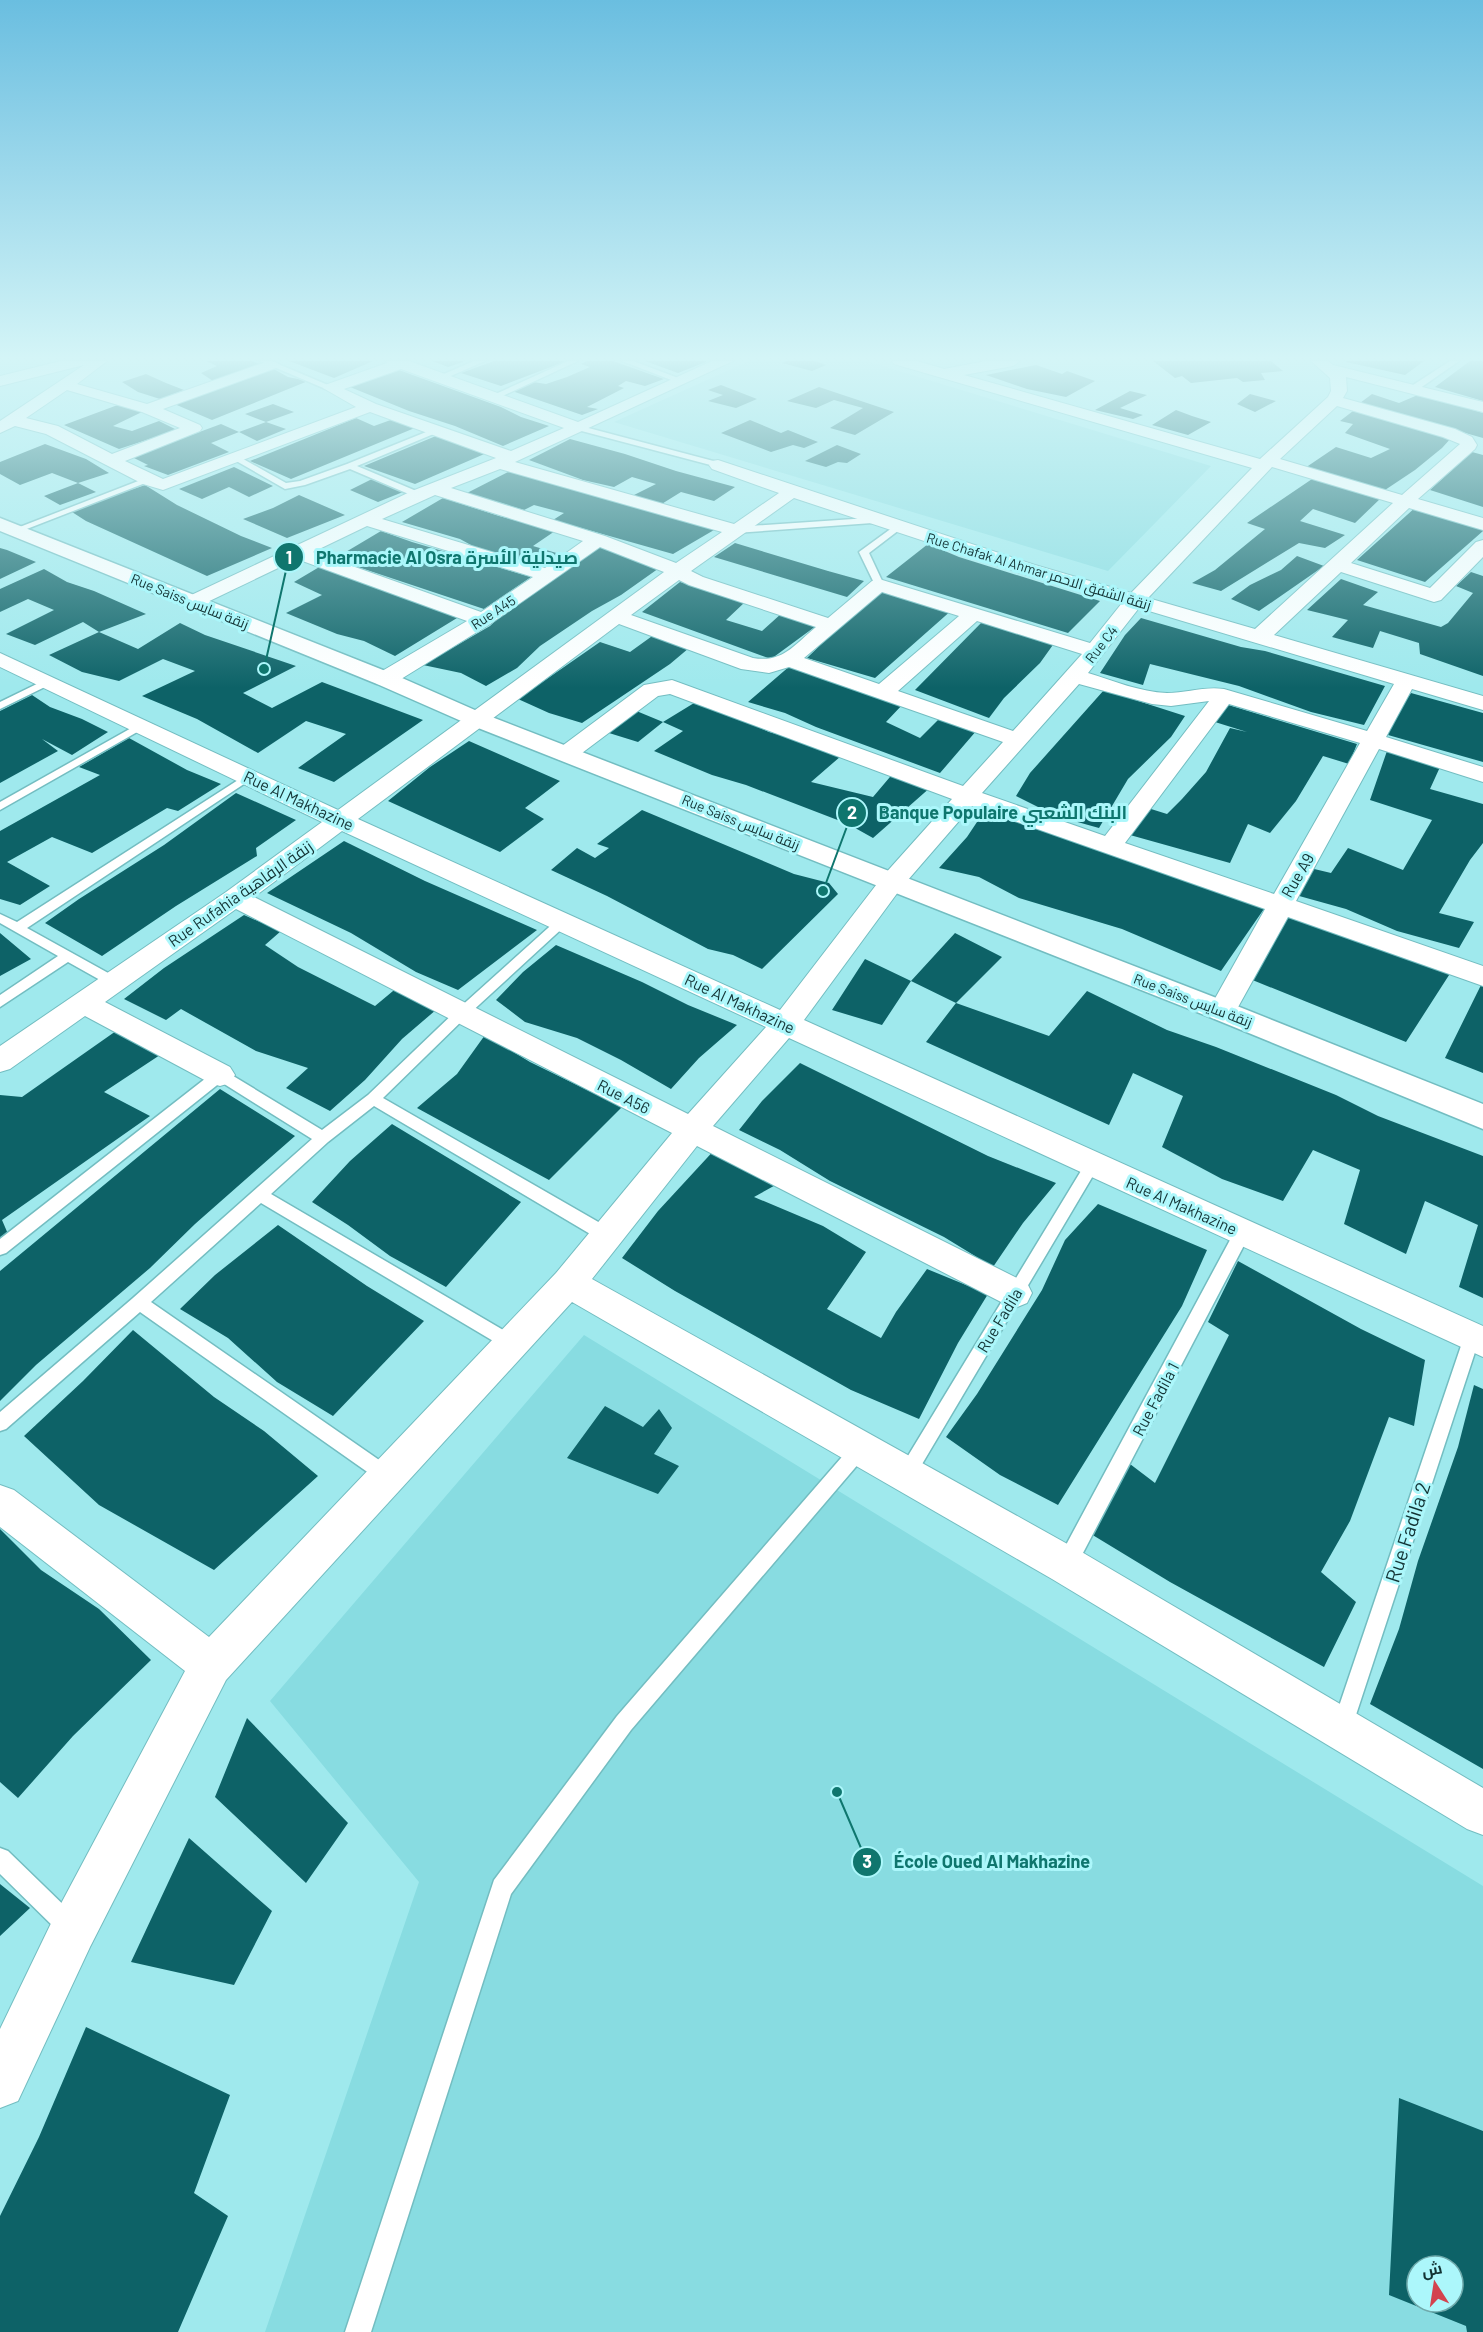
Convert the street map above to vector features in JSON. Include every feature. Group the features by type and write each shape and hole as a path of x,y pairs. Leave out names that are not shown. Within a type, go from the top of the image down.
{"street":[{"path":"128,470 164,485 204,470"},
{"path":"192,602 367,519 480,470"},
{"path":"536,470 735,530"},
{"name":"Rue Chafak Al Ahmar زنقة الشفق الاحمر","path":"731,470 1028,569 1483,703"},
{"name":"Rue C4","path":"0,2084 73,1930 211,1665 568,1283 691,1131 785,1024 892,882 1076,676 1135,600 1260,470"},
{"path":"1288,470 1483,524"},
{"path":"1258,638 1339,565 1404,501 1446,470"},
{"path":"426,492 598,540 696,580 830,625"},
{"name":"Rue Rufahia زنقة الرفاهية","path":"0,1061 235,898 678,571 792,492"},
{"path":"367,519 548,575"},
{"name":"Rue Saiss زنقة سايس","path":"8,527 385,679 476,719 1222,1011 1483,1117"},
{"name":"Rue A45","path":"385,679 483,620 598,540"},
{"path":"1339,565 1434,596 1474,567 1483,546"},
{"path":"297,553 483,620"},
{"path":"617,617 749,664 769,667 789,660 879,585 1095,651"},
{"path":"883,692 973,614"},
{"name":"Rue Al Makhazine","path":"0,659 341,821 1478,1339"},
{"path":"789,660 1018,740"},
{"path":"720,688 749,664"},
{"path":"1076,676 1151,698 1175,700 1206,693 1224,696 1483,775"},
{"name":"Rue A9","path":"1222,1011 1280,903 1406,681"},
{"path":"566,754 652,690 672,687 720,688 967,796 1280,903 1480,966"},
{"path":"1110,846 1224,696"},
{"name":"Rue A56","path":"235,898 463,1012 691,1131 1015,1293"},
{"path":"84,1003 220,1075"},
{"path":"568,1283 1066,1565 1483,1813"},
{"path":"1,1505 211,1665"}],"lane":[{"path":"256,470 285,486 302,483 339,470"},
{"path":"361,470 426,492"},
{"path":"8,527 148,480"},
{"path":"735,530 891,524"},
{"path":"879,585 864,552 891,524"},
{"path":"0,706 49,681"},
{"path":"0,807 142,725"},
{"path":"17,928 249,776"},
{"path":"0,918 114,982"},
{"path":"0,1423 139,1303 323,1138 373,1099 463,1012 562,922"},
{"path":"0,1002 67,956"},
{"path":"0,1248 220,1075 323,1138"},
{"path":"373,1099 608,1236"},
{"name":"Rue Fadila","path":"906,1475 1092,1165"},
{"path":"260,1196 511,1343"},
{"name":"Rue Fadila 1","path":"1066,1565 1243,1232"},
{"path":"139,1303 389,1477"},
{"name":"Rue Fadila 2","path":"1342,1728 1478,1339"},
{"path":"358,2332 502,1888 624,1723 860,1449"},
{"path":"0,1860 73,1930"}],"shaded area":[{"path":"773,470 1207,470 1108,571"},
{"path":"584,1335 1483,1886 1483,2332 265,2332 419,1882 270,1701"}],"building":[{"path":"0,470 104,470 109,473 78,483 52,473 20,485 0,474"},
{"path":"154,470 182,470 168,475"},
{"path":"227,470 240,470 273,486 249,497 229,487 202,499 179,489"},
{"path":"270,470 313,470 291,479"},
{"path":"375,470 448,470 415,484"},
{"path":"516,470 714,530 673,554 553,520 564,513 534,505 524,510 467,493"},
{"path":"556,470 672,470 735,487 714,501 681,492 660,505 634,495 656,484 632,477 614,487 583,480"},
{"path":"1312,470 1415,470 1385,490"},
{"path":"1452,470 1483,470 1483,507 1430,490"},
{"path":"1315,477 1382,497 1355,523 1313,509 1300,521 1345,535 1325,548 1299,543 1221,591 1192,583 1215,570 1265,529 1247,523"},
{"path":"374,478 403,492 378,502 350,490"},
{"path":"78,483 96,492 60,505 44,496"},
{"path":"145,485 177,505 241,536 272,548 207,576 86,521 72,512"},
{"path":"299,495 345,515 287,538 243,519 273,508"},
{"path":"443,498 555,531 533,546 563,555 541,569 480,550 460,539 402,522"},
{"path":"1417,506 1483,527 1483,531 1425,582 1357,560"},
{"path":"381,531 531,577 484,609 334,559"},
{"path":"735,543 864,581 847,597 714,557"},
{"path":"928,544 959,557 1100,601 1068,633 886,577"},
{"path":"600,547 662,566 540,646 517,668 486,686 461,673 423,665 490,626 508,609"},
{"path":"0,548 7,550 36,562 0,579"},
{"path":"1297,556 1324,566 1259,611 1231,599 1250,585 1281,570"},
{"path":"321,566 457,618 395,656 364,641 337,634 286,613 322,595 294,582"},
{"path":"44,569 67,582 146,614 99,632 83,622 35,645 6,634 54,610 28,599 0,612 0,589"},
{"path":"1471,572 1483,576 1483,676 1420,654 1419,643 1380,631 1373,648 1332,637 1348,620 1307,610 1341,579 1378,592 1363,605 1441,627 1448,623 1473,593 1456,586"},
{"path":"680,582 745,602 726,620 762,631 782,613 816,626 771,659 642,612"},
{"path":"881,586 953,609 875,678 807,658"},
{"path":"1141,618 1385,686 1364,725 1311,712 1239,686 1150,664 1143,685 1100,673 1125,635"},
{"path":"984,620 1055,642 1040,663 1004,698 989,718 915,690"},
{"path":"180,623 205,635 296,666 243,693 272,708 322,682 423,720 334,782 298,768 346,734 306,721 258,753 197,719 142,696 195,671 163,659 119,681 82,672 49,655 99,632 138,649"},
{"path":"655,634 689,648 670,664 582,723 549,713 518,699 600,642 630,652"},
{"path":"791,665 903,704 886,722 920,738 940,718 977,730 940,773 816,727 785,713 748,702"},
{"path":"1104,690 1185,716 1171,737 1128,779 1099,828 1056,816 1016,796 1030,773"},
{"path":"1411,693 1483,713 1483,762 1388,735 1396,715"},
{"path":"32,695 50,707 108,732 72,755 42,739 58,751 0,783 0,711"},
{"path":"699,700 769,732 841,756 811,782 873,797 895,771 932,786 873,838 848,824 746,785 712,775 654,751 683,731 663,722"},
{"path":"1225,704 1357,744 1349,764 1323,756 1296,801 1270,833 1248,824 1230,863 1130,835 1151,809 1167,814 1182,799 1206,772 1230,728 1247,732 1215,722"},
{"path":"634,710 663,722 638,742 609,733"},
{"path":"129,738 187,770 221,784 178,811 167,808 92,853 52,837 7,862 50,886 20,905 0,899 0,831 100,775 79,767"},
{"path":"469,741 560,781 525,808 544,819 500,852 388,801 430,767"},
{"path":"1387,751 1440,767 1430,789 1483,804 1483,843 1470,860 1439,913 1474,922 1459,948 1397,931 1346,909 1292,894 1310,868 1331,873 1348,848 1403,870 1432,820 1370,800"},
{"path":"236,793 296,820 256,848 257,856 176,906 102,956 45,923 164,845"},
{"path":"642,810 794,874 829,883 838,894 762,969 733,955 708,949 607,896 551,870 577,848 595,858 609,848 597,844"},
{"path":"985,810 1266,906 1221,971 1122,929 1019,898 979,877 939,868 967,837"},
{"path":"344,841 425,881 537,930 458,990 416,972 351,933 267,893"},
{"path":"244,915 281,931 265,945 298,967 375,1006 399,986 437,1009 402,1039 365,1080 330,1111 286,1088 308,1068 256,1051 181,1009 166,1020 124,999 164,968"},
{"path":"1283,916 1451,972 1406,1042 1250,979"},
{"path":"0,933 31,959 0,976"},
{"path":"955,933 1002,957 956,1003 911,981"},
{"path":"556,945 737,1025 699,1058 671,1089 577,1038 525,1022 496,1000 523,972"},
{"path":"865,959 911,981 882,1025 832,1010"},
{"path":"1481,985 1483,986 1483,1073 1445,1058"},
{"path":"1087,991 1167,1030 1216,1047 1336,1095 1378,1116 1483,1156 1483,1298 1459,1287 1478,1225 1425,1201 1406,1254 1344,1224 1360,1170 1313,1150 1283,1201 1222,1179 1162,1147 1183,1096 1133,1073 1109,1125 926,1042 956,1003 1049,1036"},
{"path":"116,1031 163,1053 104,1092 150,1116 2,1220 8,1234 0,1239 0,1095 22,1097"},
{"path":"485,1035 530,1062 622,1107 549,1180 417,1108 457,1074"},
{"path":"800,1063 988,1156 1056,1183 1023,1223 993,1267 944,1237 830,1181 780,1150 739,1130 762,1101"},
{"path":"220,1089 295,1136 195,1224 150,1268 36,1365 0,1401 0,1271"},
{"path":"392,1124 521,1202 446,1287 390,1256 312,1202 350,1161"},
{"path":"718,1146 781,1182 754,1197 823,1226 866,1252 827,1309 881,1338 896,1312 927,1269 988,1294 958,1343 919,1419 851,1390 675,1291 622,1258 658,1211"},
{"path":"1098,1204 1207,1250 1182,1306 1058,1505 1000,1475 946,1437 977,1394 1042,1290 1065,1240"},
{"path":"278,1225 367,1286 424,1321 333,1416 277,1382 228,1338 180,1309 215,1275"},
{"path":"1238,1261 1361,1329 1425,1360 1414,1426 1389,1417 1350,1521 1321,1572 1356,1602 1324,1667 1170,1582 1091,1534 1130,1464 1155,1483 1229,1335 1208,1322"},
{"path":"133,1330 214,1397 264,1431 318,1476 214,1570 99,1505 24,1436"},
{"path":"1474,1385 1483,1389 1483,1769 1370,1704 1399,1629 1418,1561 1458,1447"},
{"path":"605,1406 643,1427 659,1409 672,1428 654,1454 679,1466 658,1494 567,1458"},
{"path":"0,1529 41,1570 99,1609 151,1660 73,1736 18,1798 0,1782"},
{"path":"247,1718 348,1823 306,1883 215,1797"},
{"path":"189,1838 272,1911 234,1985 131,1962"},
{"path":"0,1884 30,1908 0,1936"},
{"path":"86,2027 230,2095 194,2193 228,2216 178,2332 0,2332 0,2216 39,2137"},
{"path":"1399,2098 1483,2131 1483,2332 1467,2332 1466,2326 1436,2314 1465,2314 1465,2254 1405,2254 1405,2301 1389,2295"}],"place":[{"name":"Pharmacie Al Osra صيدلية الأسرة","path":"264,669"},
{"name":"Banque Populaire البنك الشعبي","path":"823,891"},
{"name":"École Oued Al Makhazine","path":"837,1792"}]}
